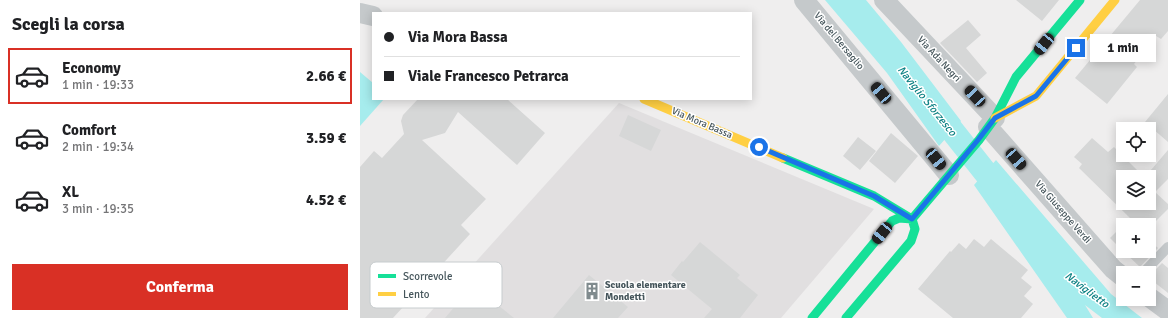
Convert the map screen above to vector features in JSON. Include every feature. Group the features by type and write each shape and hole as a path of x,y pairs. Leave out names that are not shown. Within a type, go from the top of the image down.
{"main road":[{"path":"912,219 987,128 1016,77 1080,0"},
{"path":"987,128 1036,96 1115,0"},
{"name":"Via Mora Bassa","path":"646,100 874,196 912,219"},
{"path":"812,318 895,218 912,219"},
{"path":"846,318 911,241 916,229 912,219"}],"street":[{"name":"Via del Bersaglio","path":"804,0 953,171"},
{"name":"Via Ada Negri","path":"884,0 987,128"},
{"path":"360,13 372,16"},
{"name":"Via Giuseppe Verdi","path":"987,128 1116,271"},
{"path":"1156,303 1168,312"}],"lane":[{"path":"1150,266 1168,247"}],"shaded area":[{"path":"619,103 874,209 781,318 425,318 434,308 502,308 502,262 476,262"}],"water":[{"path":"825,0 866,0 901,42 961,121 939,146 887,73"},
{"path":"360,72 372,82 372,100 383,100 360,126"},
{"name":"Naviglietto","path":"996,160 1111,294 1116,298 1116,306 1126,306 1142,318 1102,318 1085,305 1093,318 1067,318 974,185"}],"building":[{"path":"1016,0 1059,0 1042,21"},
{"path":"1140,0 1168,0 1168,31 1161,39 1156,36 1134,64 1137,67 1107,104 1075,78"},
{"path":"968,20 981,35 966,48 987,73 977,82 940,43"},
{"path":"1168,94 1168,142 1156,132 1156,122 1145,122"},
{"path":"417,100 508,100 545,133 517,165 458,112 445,133 422,140 486,199 461,225 470,234 444,262 370,262 370,308 402,308 393,318 360,318 360,167 374,151 382,158 404,134 401,121 403,115"},
{"path":"628,115 661,130 651,151 619,136"},
{"path":"891,133 918,156 895,183 869,161"},
{"path":"858,137 876,151 860,170 843,156"},
{"path":"1092,138 1108,152 1114,147 1116,149 1116,162 1129,162 1137,170 1116,170 1116,204 1079,168 1082,164 1074,157"},
{"path":"1168,150 1168,179 1156,191 1156,170 1151,170"},
{"path":"1156,193 1168,204 1168,209 1156,221 1156,218 1130,218 1122,210 1156,210"},
{"path":"1116,232 1116,244 1110,238"},
{"path":"974,239 984,247 991,239 1028,270 1021,278 1032,287 1024,296 1033,304 1021,318 953,318 918,289 950,251 951,252 959,243 966,249"},
{"path":"700,242 740,275 737,278 758,295 740,318 704,318 712,309 671,275"},
{"path":"1130,258 1149,258 1141,266 1139,266"},
{"path":"1162,263 1168,268 1168,293 1156,284 1156,269"},
{"name":"Scuola elementare Mondetti","path":"589,275 628,307 618,318 553,318"},
{"path":"453,308 502,308 514,318 445,318"}],"waterway":[{"name":"Naviglio Sforzesco","path":"932,105 1004,198"}],"traffic: fast":[{"path":"912,219 979,140 995,118 1016,77 1080,0"},
{"path":"783,158 874,196 912,219"},
{"path":"812,318 892,221 899,218 912,219"},
{"path":"846,318 911,241 915,229 912,219"}],"traffic: slow":[{"path":"995,118 1036,96 1115,0"},
{"path":"646,100 783,158"}],"place":[{"name":"Scuola elementare Mondetti","path":"592,291"}],"route":[{"path":"759,147 874,196 912,219 995,118 1036,96 1076,48"}]}
